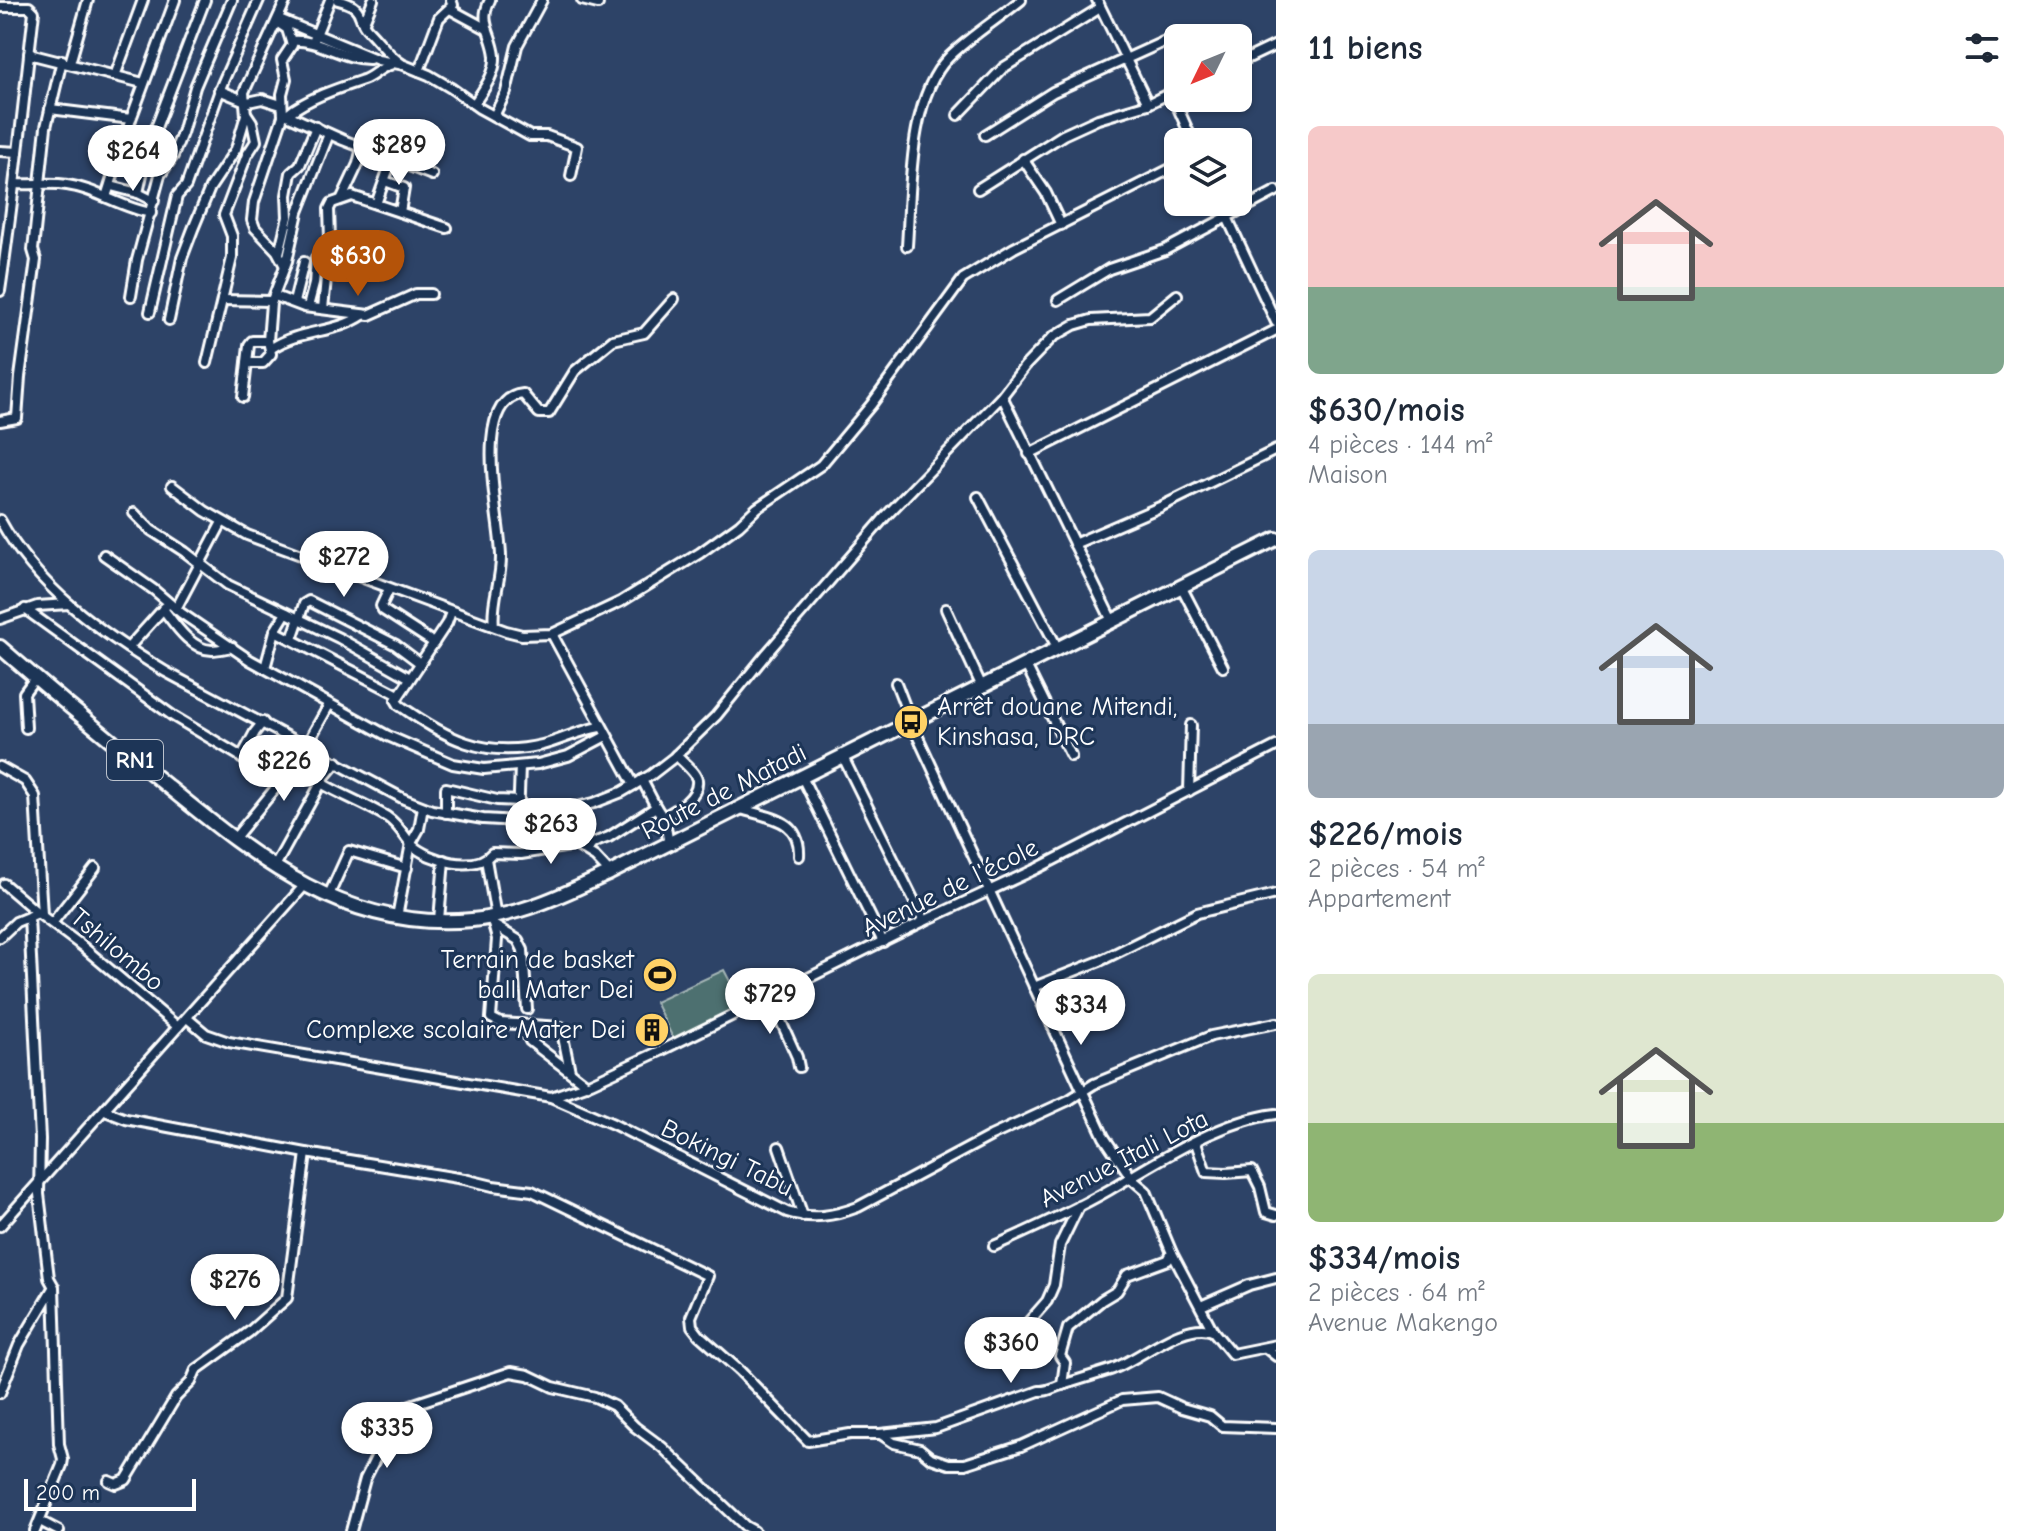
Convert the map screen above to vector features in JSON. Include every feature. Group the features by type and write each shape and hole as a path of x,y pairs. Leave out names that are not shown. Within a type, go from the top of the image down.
{"highway":[{"name":"Route de Matadi","path":"0,647 234,839 304,886 328,897 397,917 494,920 544,904 669,845 1276,539"}],"street":[{"path":"0,421 17,418 36,260 33,250 39,186 50,109 88,0"},
{"path":"115,76 143,0"},
{"path":"106,197 143,83 175,0"},
{"path":"138,193 147,151 205,0"},
{"path":"131,296 137,260 160,175 184,127 195,87 232,0"},
{"path":"150,312 173,209 192,171 219,90 259,0"},
{"path":"169,320 182,258 210,188 236,149 246,113 244,92 286,0"},
{"path":"312,44 330,0"},
{"path":"338,0 360,11 364,23 400,65"},
{"path":"364,23 373,0"},
{"path":"474,104 489,81 495,59 484,13 490,0"},
{"path":"494,116 506,92 517,46 542,0"},
{"path":"582,0 598,4"},
{"path":"907,246 914,139 927,92 947,58 1021,0"},
{"path":"958,115 1003,68 1099,4 1148,104"},
{"path":"419,71 439,18 450,5 487,29"},
{"path":"0,7 29,7 33,10 16,184 0,291"},
{"path":"278,20 374,59 419,71 530,136 547,136 577,147 571,176"},
{"path":"278,20 287,29 291,41 291,47 283,59 286,79 284,111 254,202 252,220 255,228 279,253 285,266"},
{"path":"291,41 312,44 356,59 374,59"},
{"path":"985,135 1053,92 1164,42"},
{"path":"1252,56 1276,45"},
{"path":"29,54 143,83"},
{"path":"261,58 283,59"},
{"path":"284,111 366,79 379,69 400,65"},
{"path":"219,90 245,101 262,99 329,134 432,175"},
{"path":"978,189 1079,127 1164,96"},
{"path":"50,109 131,119"},
{"path":"207,363 232,258 232,236 224,215 247,155 255,145 256,136 246,113"},
{"path":"279,253 288,217 287,195 291,173 300,165 316,127"},
{"path":"247,363 265,362 270,357 273,298 285,266 298,212 329,134"},
{"path":"256,136 274,144"},
{"path":"124,144 169,162"},
{"path":"342,198 362,148"},
{"path":"0,151 18,152"},
{"path":"376,204 392,159"},
{"path":"1023,159 1046,193 1061,225"},
{"path":"172,486 222,522 267,543 451,612 522,635 552,634 622,601 700,553 757,508 821,465 871,405 963,279 1014,248 1164,172"},
{"path":"385,181 404,188 400,212"},
{"path":"16,184 65,184 106,197 131,210 151,213"},
{"path":"111,186 154,201"},
{"path":"1058,300 1109,269 1165,250 1276,191"},
{"path":"323,309 330,238 329,209 332,203 352,196 447,228"},
{"path":"1227,218 1276,322"},
{"path":"308,307 316,258"},
{"path":"294,302 304,262"},
{"path":"222,300 273,298 308,307 372,315 416,294 431,294"},
{"path":"0,520 29,563 69,604 128,648 185,682 423,807 446,813 518,821 570,811 615,795 638,783 676,755 716,716 885,517 1002,396 1039,350 1058,333 1091,320 1150,317 1177,295"},
{"path":"494,626 501,555 491,465 498,409 507,399 523,394 539,413 549,413 575,371 613,340 644,333 674,299"},
{"path":"243,397 251,341 270,344 305,332 344,326 363,315"},
{"path":"1029,454 1276,330"},
{"path":"1002,396 1112,621"},
{"path":"1074,544 1160,507 1276,450"},
{"path":"978,497 1058,649"},
{"path":"134,513 157,535 228,585 410,678"},
{"path":"128,648 169,607 200,563 222,522"},
{"path":"104,555 154,590 169,607 182,633 204,648 233,647"},
{"path":"1181,586 1223,667"},
{"path":"389,589 381,606 383,610 434,643"},
{"path":"292,639 306,602 315,603 396,645 420,663"},
{"path":"0,619 25,609 69,604"},
{"path":"169,607 329,705 425,753 464,768 520,766 568,756 606,736"},
{"path":"25,609 173,716 282,781"},
{"path":"946,609 982,687"},
{"path":"451,612 397,703 453,740 479,748 529,748 600,727"},
{"path":"265,668 275,631 286,613"},
{"path":"275,631 399,695"},
{"path":"552,634 600,727 663,817 669,845"},
{"path":"1026,665 1071,756"},
{"path":"26,728 24,693 35,678"},
{"path":"896,683 911,722 1104,1137 1130,1176 1146,1191 1172,1253 1213,1331 1232,1354 1276,1345"},
{"path":"234,839 307,746 329,705"},
{"path":"241,758 263,722"},
{"path":"1189,791 1191,725"},
{"name":"Avenue de l'école","path":"551,1097 587,1085 770,997 1276,746"},
{"path":"663,817 688,803 697,782 676,755"},
{"path":"843,757 924,921"},
{"path":"274,868 321,783 337,762"},
{"path":"518,821 520,766"},
{"path":"0,767 25,781 35,796 40,914"},
{"path":"802,777 883,942"},
{"path":"321,783 386,816 400,827 411,843 428,855 444,860 469,863 486,859 492,853 521,854 576,845 610,873"},
{"path":"446,813 446,788 497,800 519,801"},
{"path":"397,917 411,843 419,829 423,807"},
{"path":"586,851 593,843 609,837 656,807"},
{"path":"741,809 777,820 793,829 799,840 799,856"},
{"path":"328,897 349,851 407,868"},
{"path":"486,859 497,939 491,1018 496,1022 562,1028 570,1071"},
{"path":"439,920 444,860"},
{"path":"53,922 95,868"},
{"path":"4,884 40,914"},
{"path":"0,1226 304,886"},
{"path":"1034,987 1100,961 1197,913 1276,894"},
{"name":"Tshilombo","path":"0,937 10,926 40,914 178,1027"},
{"path":"29,917 40,1139 39,1182 49,1278 54,1287 59,1444 63,1459 35,1531"},
{"path":"494,920 518,940 523,950 527,1009"},
{"path":"770,997 799,1067"},
{"name":"Bokingi Tabu","path":"187,1018 206,1034 229,1042 551,1097 613,1124 787,1212 803,1216 837,1215 858,1207 991,1136 1069,1100 1084,1089 1211,1036 1276,1023"},
{"path":"522,1024 530,1041 587,1085"},
{"path":"105,1111 126,1119 306,1153 532,1191 706,1274 709,1278 691,1317 692,1326 810,1441 850,1434 936,1428 1113,1369 1179,1335 1200,1328 1213,1331"},
{"name":"Avenue Itali Lota","path":"994,1246 1108,1191 1130,1176 1196,1143 1239,1123 1276,1114"},
{"path":"1196,1143 1206,1172 1252,1171 1260,1187 1266,1212 1276,1215"},
{"path":"779,1147 803,1216"},
{"path":"109,1481 116,1484 126,1480 196,1370 249,1332 287,1298 306,1153"},
{"path":"1011,1342 1047,1301 1060,1247 1079,1205"},
{"path":"1062,1385 1065,1363 1060,1356 1068,1329 1117,1291 1127,1275 1168,1260 1172,1253"},
{"path":"1201,1306 1249,1285 1276,1278"},
{"path":"0,1393 19,1345 54,1287"},
{"path":"1266,1348 1276,1356"},
{"path":"351,1531 365,1479 399,1412 477,1381 511,1372 595,1397 614,1406 754,1531"},
{"path":"880,1434 894,1443 920,1449 931,1458 949,1464 965,1464 1021,1446 1126,1399 1158,1397 1210,1416 1222,1426 1276,1428"},
{"path":"40,1521 59,1531"}],"green space":[{"path":"724,970 744,1008 675,1042 655,1002"}],"place":[{"name":"Arrêt douane Mitendi, Kinshasa, DRC","path":"911,722"},
{"name":"Terrain de basket ball Mater Dei","path":"660,975"},
{"name":"Complexe scolaire Mater Dei","path":"652,1030"}]}
